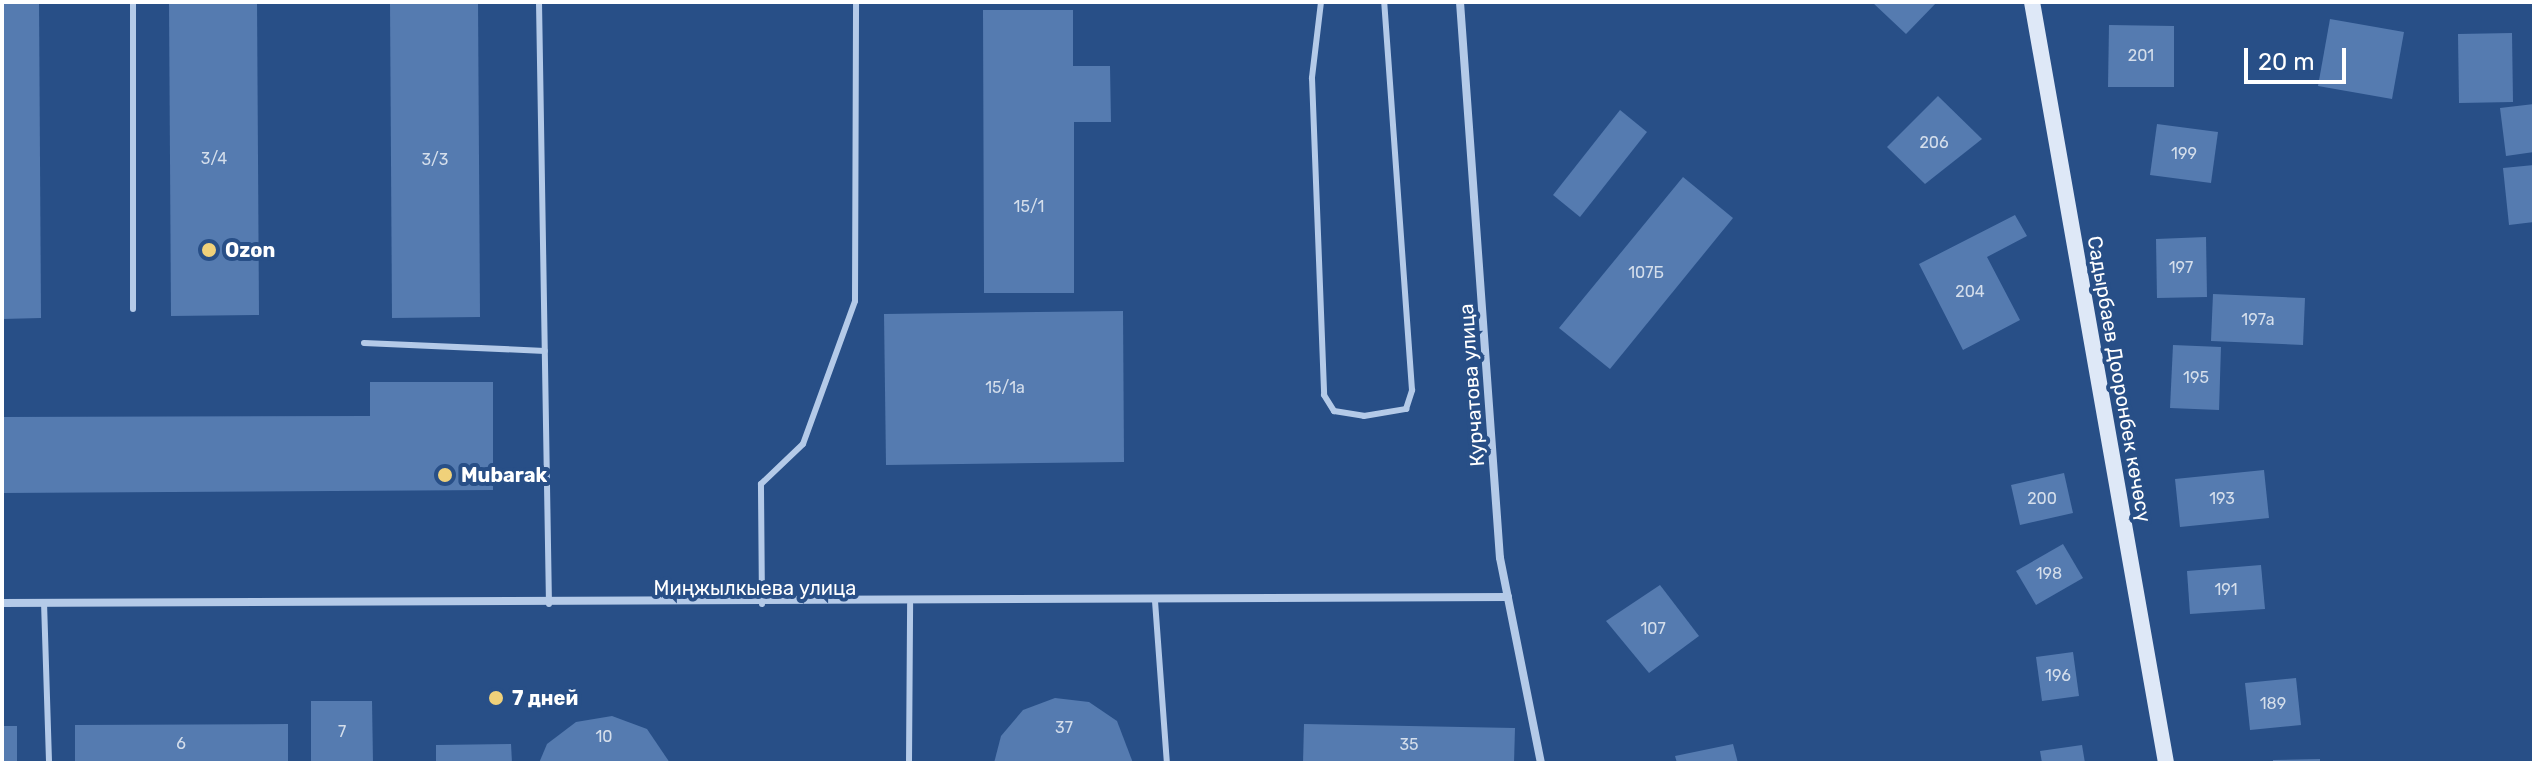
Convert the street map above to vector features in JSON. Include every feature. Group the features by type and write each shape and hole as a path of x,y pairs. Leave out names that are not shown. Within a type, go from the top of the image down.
{"main road":[{"name":"Садырбаев Дооронбек көчөсү","path":"2032,2 2166,763"}],"street":[{"name":"Курчатова улица","path":"1460,2 1508,597 1541,763"},
{"name":"Миңжылкыева улица","path":"2,603 910,604 1508,597"}],"lane":[{"path":"133,2 133,309"},
{"path":"539,2 549,604"},
{"path":"1321,2 1312,78 1324,395 1334,411 1364,416 1406,409 1412,390 1384,2"},
{"path":"762,604 761,484 803,444 855,301 856,3"},
{"path":"364,343 545,351"},
{"path":"1155,601 1167,763"},
{"path":"44,602 49,763"},
{"path":"909,763 910,604"}],"building":[{"path":"2,2 39,2 41,318 2,319"},
{"path":"169,2 257,2 259,315 171,316"},
{"path":"390,2 478,2 480,317 392,318"},
{"path":"1872,2 1937,2 1906,34"},
{"path":"983,10 1073,10 1073,66 1110,66 1111,122 1074,122 1074,293 984,293"},
{"path":"2330,19 2404,32 2392,99 2318,86"},
{"path":"2109,25 2174,26 2174,87 2108,87"},
{"path":"2512,33 2513,102 2459,103 2458,34"},
{"path":"1938,96 1982,139 1925,184 1887,147"},
{"path":"2534,104 2534,152 2506,156 2500,108"},
{"path":"1620,110 1647,132 1580,217 1553,195"},
{"path":"2157,124 2218,132 2211,183 2150,175"},
{"path":"2534,165 2534,222 2509,225 2503,168"},
{"path":"1683,177 1733,218 1610,369 1559,328"},
{"path":"2015,215 2027,236 1987,257 2020,320 1963,350 1919,264"},
{"path":"2206,237 2207,297 2157,298 2156,239"},
{"path":"2213,294 2305,298 2303,345 2211,341"},
{"path":"1123,311 1124,462 886,465 884,314"},
{"path":"2173,345 2221,347 2219,410 2170,408"},
{"path":"370,382 493,382 493,490 2,493 2,417 370,416"},
{"path":"2264,470 2269,518 2180,527 2175,479"},
{"path":"2064,473 2073,513 2020,525 2011,485"},
{"path":"2063,544 2083,578 2036,605 2016,571"},
{"path":"2261,565 2265,609 2190,614 2187,571"},
{"path":"1660,585 1699,636 1649,673 1606,621"},
{"path":"2073,652 2079,696 2042,701 2036,657"},
{"path":"2296,678 2301,725 2250,730 2245,683"},
{"path":"1055,698 1089,702 1117,721 1133,763 994,763 1001,736 1023,710"},
{"path":"311,701 372,701 373,763 311,763"},
{"path":"612,716 647,729 670,763 539,763 547,744 576,722"},
{"path":"288,724 288,763 75,763 75,725"},
{"path":"1304,724 1515,728 1514,763 1303,763"},
{"path":"2,726 17,726 17,763 2,763"},
{"path":"511,744 512,763 436,763 436,745"},
{"path":"1733,744 1738,763 1677,763 1675,756"},
{"path":"2082,745 2085,763 2042,763 2040,751"},
{"path":"2320,759 2320,763 2273,763 2273,760"}],"place":[{"name":"Ozon","path":"209,250"},
{"name":"Mubarak","path":"445,475"},
{"name":"7 дней","path":"496,698"}]}
